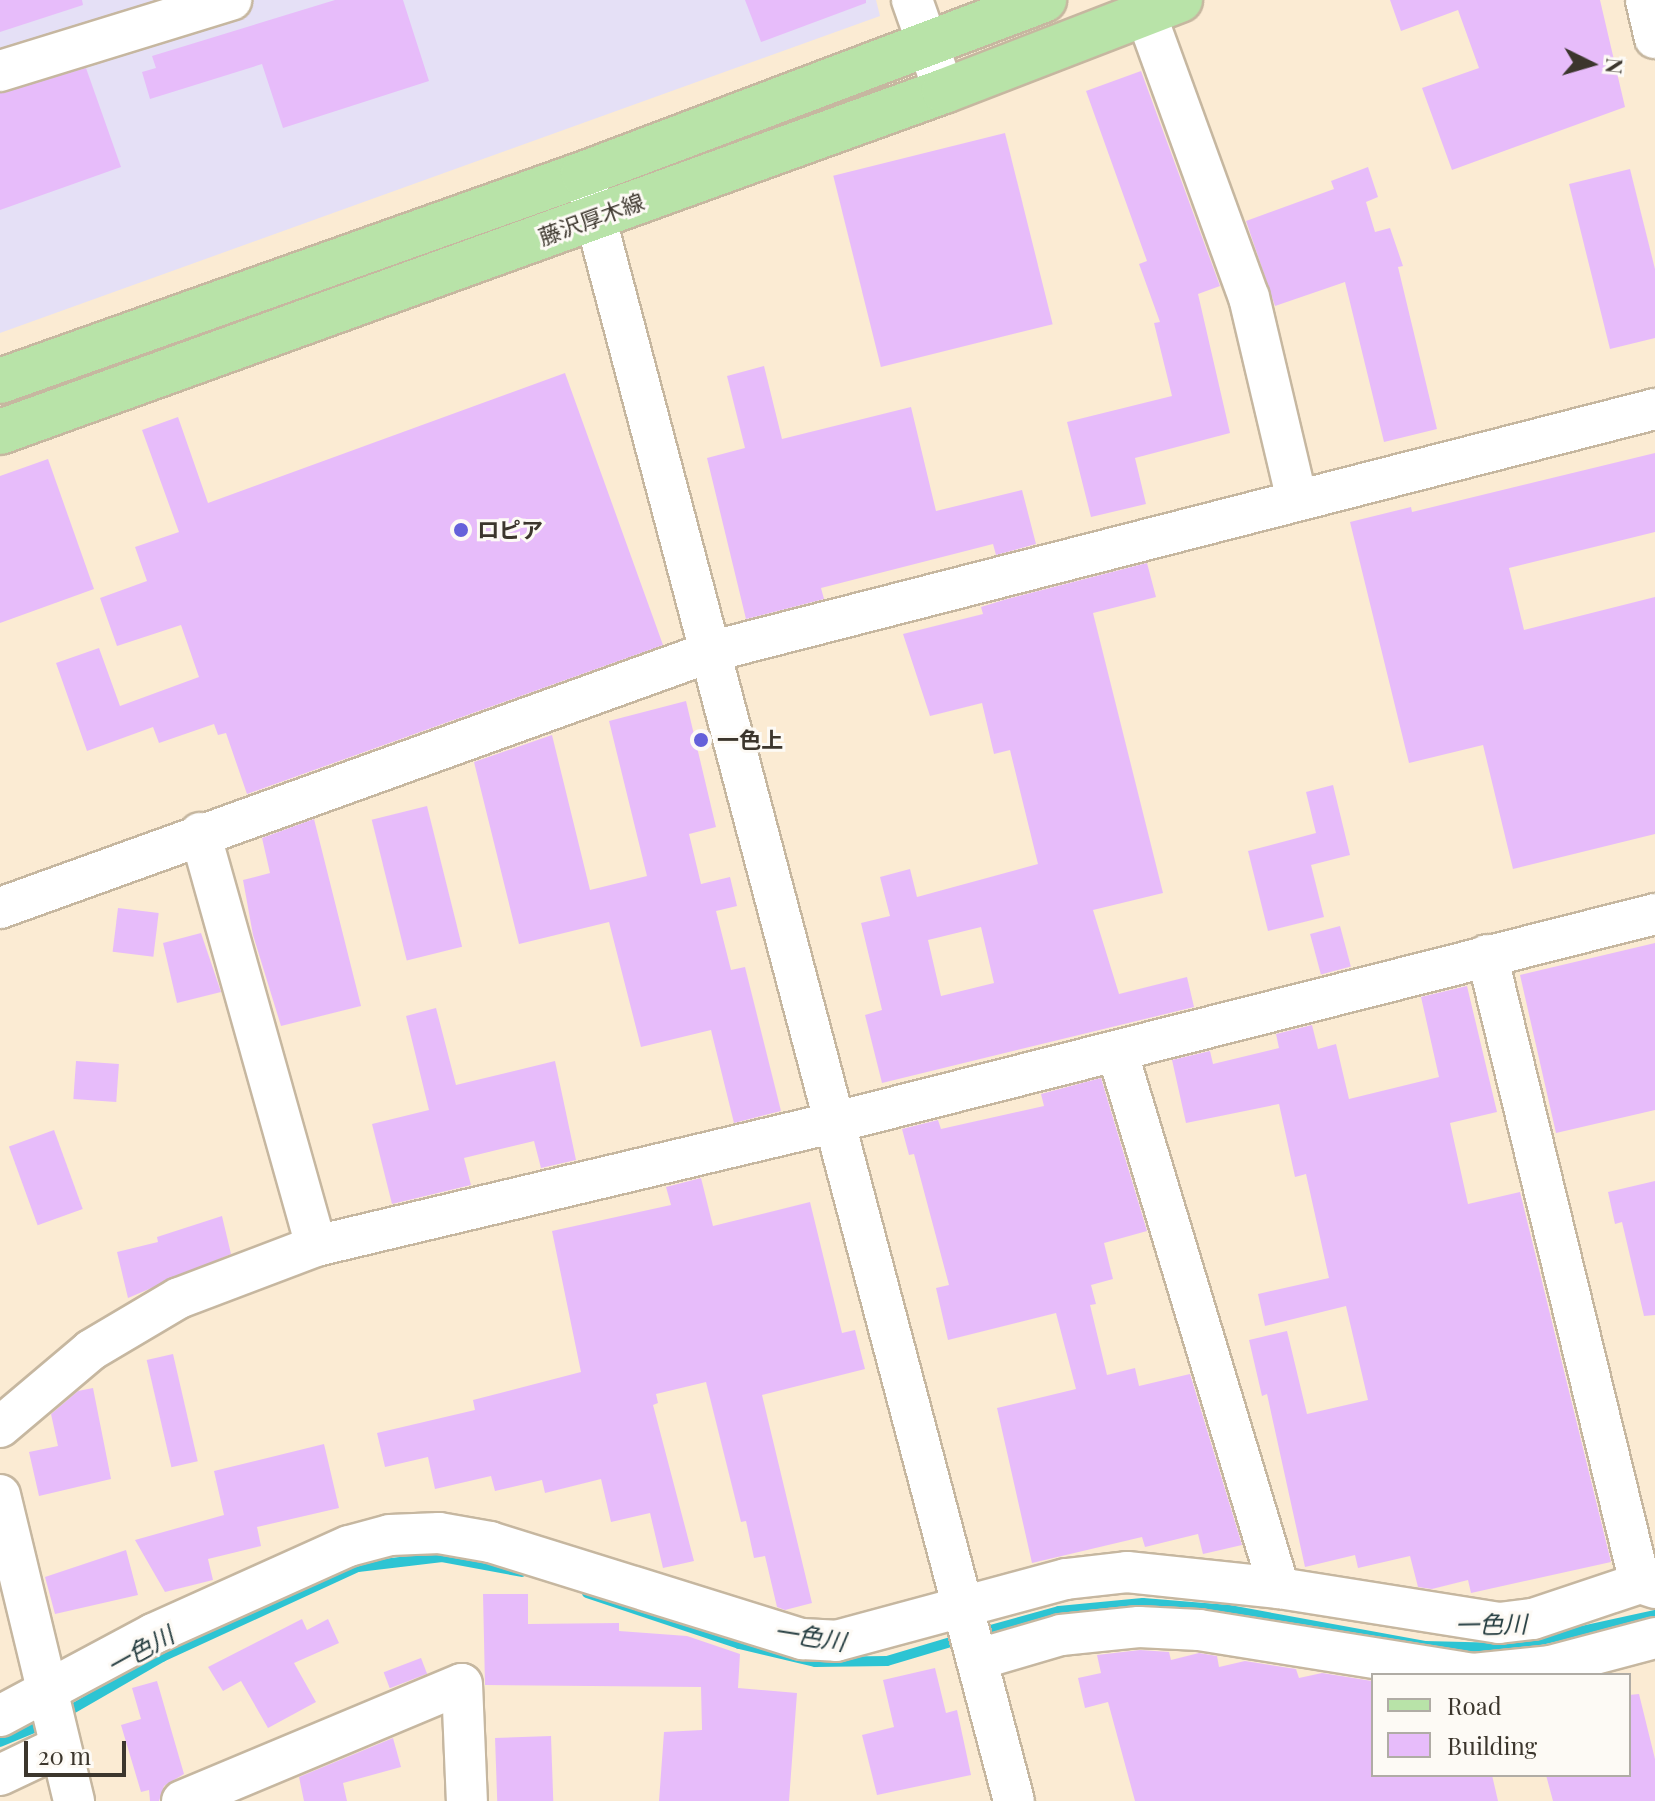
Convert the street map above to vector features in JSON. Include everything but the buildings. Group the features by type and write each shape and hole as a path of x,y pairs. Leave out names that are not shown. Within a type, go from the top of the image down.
{"main road":[{"name":"藤沢厚木線","path":"0,381 583,174 1044,0"},
{"name":"藤沢厚木線","path":"0,432 944,91 1162,6"}],"street":[{"path":"0,71 231,0"},
{"path":"912,0 924,44 944,91"},
{"path":"1646,0 1655,38"},
{"path":"1162,6 1249,297 1297,500"},
{"path":"583,174 598,216 972,1632 1005,1799"},
{"path":"0,908 200,833 713,651 1655,409"},
{"path":"200,833 316,1246"},
{"path":"0,1427 91,1350 179,1298 316,1246 836,1122 1655,914"},
{"path":"972,1632 1066,1579 1127,1572 1279,1588 1463,1622 1499,1623 1533,1619 1647,1586 1487,955"},
{"path":"1117,1051 1279,1588"},
{"path":"0,1495 74,1801"},
{"path":"0,1775 53,1718 167,1628 349,1546 390,1535 439,1533 490,1542 802,1639 972,1632 1061,1635 1139,1627 1199,1630 1467,1673"},
{"path":"1483,1673 1550,1666 1655,1638"},
{"path":"182,1801 462,1684 467,1801"},
{"path":"0,1716 53,1718"}],"shaded area":[{"path":"0,0 876,0 880,16 0,333"}],"waterway":[{"name":"一色川","path":"60,1716 162,1657 358,1567 442,1557 522,1572"},
{"name":"一色川","path":"587,1593 739,1644 815,1662 887,1661 961,1639"},
{"name":"一色川","path":"976,1634 1059,1611 1143,1603 1229,1610 1425,1646 1504,1648 1655,1615"},
{"name":"一色川","path":"0,1742 46,1723"}],"place":[{"name":"ロピア","path":"461,530"},
{"name":"一色上","path":"701,740"}]}
